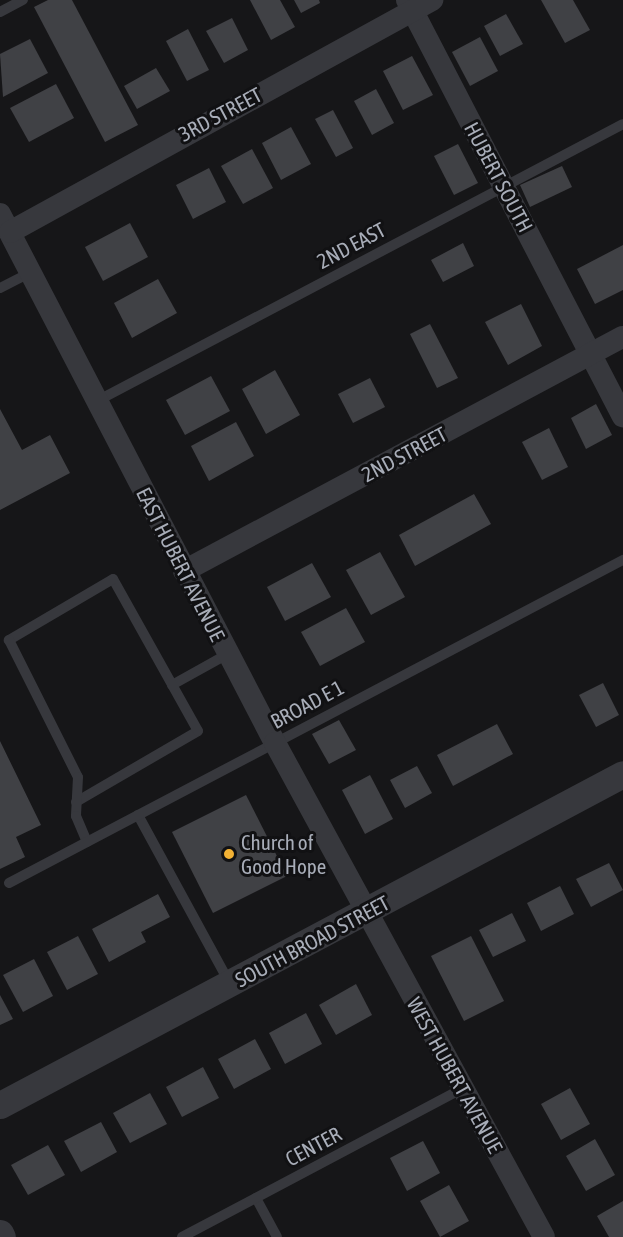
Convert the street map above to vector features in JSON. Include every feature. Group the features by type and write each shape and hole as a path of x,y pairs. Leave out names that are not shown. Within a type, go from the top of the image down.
{"street":[{"name":"3RD STREET","path":"5,223 409,5 432,0"},
{"name":"HUBERT SOUTH","path":"409,5 623,416"},
{"name":"EAST HUBERT AVENUE","path":"5,223 184,571 367,913"},
{"name":"2ND STREET","path":"184,571 623,337"},
{"name":"SOUTH BROAD STREET","path":"0,1105 367,913 623,774"},
{"name":"WEST HUBERT AVENUE","path":"367,913 544,1237"}],"lane":[{"path":"0,12 22,0"},
{"name":"2ND EAST","path":"96,401 623,124"},
{"path":"0,288 31,272"},
{"name":"BROAD E 1","path":"9,883 623,560"},
{"path":"76,802 198,731 112,579 9,640 78,777 76,802 76,816 87,842"},
{"path":"172,685 228,654"},
{"path":"138,815 231,984"},
{"name":"CENTER","path":"182,1237 462,1089"},
{"path":"256,1198 277,1237"}],"building":[{"path":"48,0 72,0 138,125 105,142 34,7"},
{"path":"250,0 280,0 295,27 271,40"},
{"path":"294,0 319,0 320,3 301,13"},
{"path":"541,0 573,0 590,30 565,43"},
{"path":"506,14 523,44 500,56 484,26"},
{"path":"232,18 248,50 224,63 206,31"},
{"path":"188,29 209,70 187,81 166,41"},
{"path":"480,37 498,71 470,86 452,52"},
{"path":"30,39 48,73 3,97 0,54"},
{"path":"412,56 433,95 403,110 383,71"},
{"path":"156,68 170,91 137,109 124,86"},
{"path":"56,84 74,118 29,142 10,108"},
{"path":"376,89 394,123 372,135 354,101"},
{"path":"333,110 353,148 336,157 315,119"},
{"path":"291,127 311,164 281,180 262,143"},
{"path":"458,144 478,183 454,195 434,156"},
{"path":"252,149 273,188 243,204 221,166"},
{"path":"562,166 572,187 530,207 520,185"},
{"path":"209,168 226,202 193,219 176,185"},
{"path":"130,223 148,257 103,281 85,247"},
{"path":"463,243 474,266 443,282 431,260"},
{"path":"623,245 623,290 595,304 577,269"},
{"path":"158,279 177,313 132,338 114,303"},
{"path":"521,304 542,346 508,365 485,322"},
{"path":"430,324 458,378 437,388 410,334"},
{"path":"275,370 300,415 266,434 242,389"},
{"path":"211,376 230,411 185,435 166,400"},
{"path":"370,378 385,407 353,423 338,394"},
{"path":"596,404 612,435 586,449 571,418"},
{"path":"0,409 22,450 50,435 70,473 0,510"},
{"path":"236,422 254,456 209,481 191,446"},
{"path":"549,428 568,467 542,480 522,442"},
{"path":"474,494 491,524 415,566 399,535"},
{"path":"380,552 405,597 371,615 346,570"},
{"path":"312,563 331,597 285,621 267,587"},
{"path":"346,608 365,642 320,666 301,632"},
{"path":"603,683 619,715 596,727 579,695"},
{"path":"339,720 356,750 329,764 312,734"},
{"path":"497,724 513,754 453,786 437,755"},
{"path":"0,741 41,825 16,837 25,857 0,869"},
{"path":"417,766 432,793 405,808 390,780"},
{"path":"370,775 393,819 365,834 342,790"},
{"name":"Church of Good Hope","path":"246,795 287,876 213,913 172,832"},
{"path":"609,863 623,890 591,907 576,879"},
{"path":"560,886 574,914 541,931 527,903"},
{"path":"158,894 170,917 141,932 146,942 109,962 92,929"},
{"path":"512,913 526,941 493,957 479,930"},
{"path":"78,936 98,974 67,990 47,952"},
{"path":"471,936 504,1001 464,1021 431,956"},
{"path":"34,959 53,996 23,1012 3,975"},
{"path":"356,984 372,1015 336,1035 319,1005"},
{"path":"0,995 13,1019 0,1025"},
{"path":"306,1013 322,1044 285,1064 269,1033"},
{"path":"255,1039 271,1069 234,1089 218,1059"},
{"path":"203,1067 219,1098 182,1117 166,1087"},
{"path":"570,1088 590,1124 561,1140 541,1104"},
{"path":"150,1093 167,1124 130,1143 113,1113"},
{"path":"101,1122 117,1152 81,1172 64,1141"},
{"path":"595,1139 615,1175 586,1191 566,1156"},
{"path":"423,1141 440,1173 407,1191 390,1158"},
{"path":"48,1145 65,1175 28,1195 11,1165"},
{"path":"449,1185 469,1221 440,1237 420,1201"},
{"path":"623,1201 623,1237 609,1237 597,1216"}],"place":[{"name":"Church of Good Hope","path":"229,854"}]}
